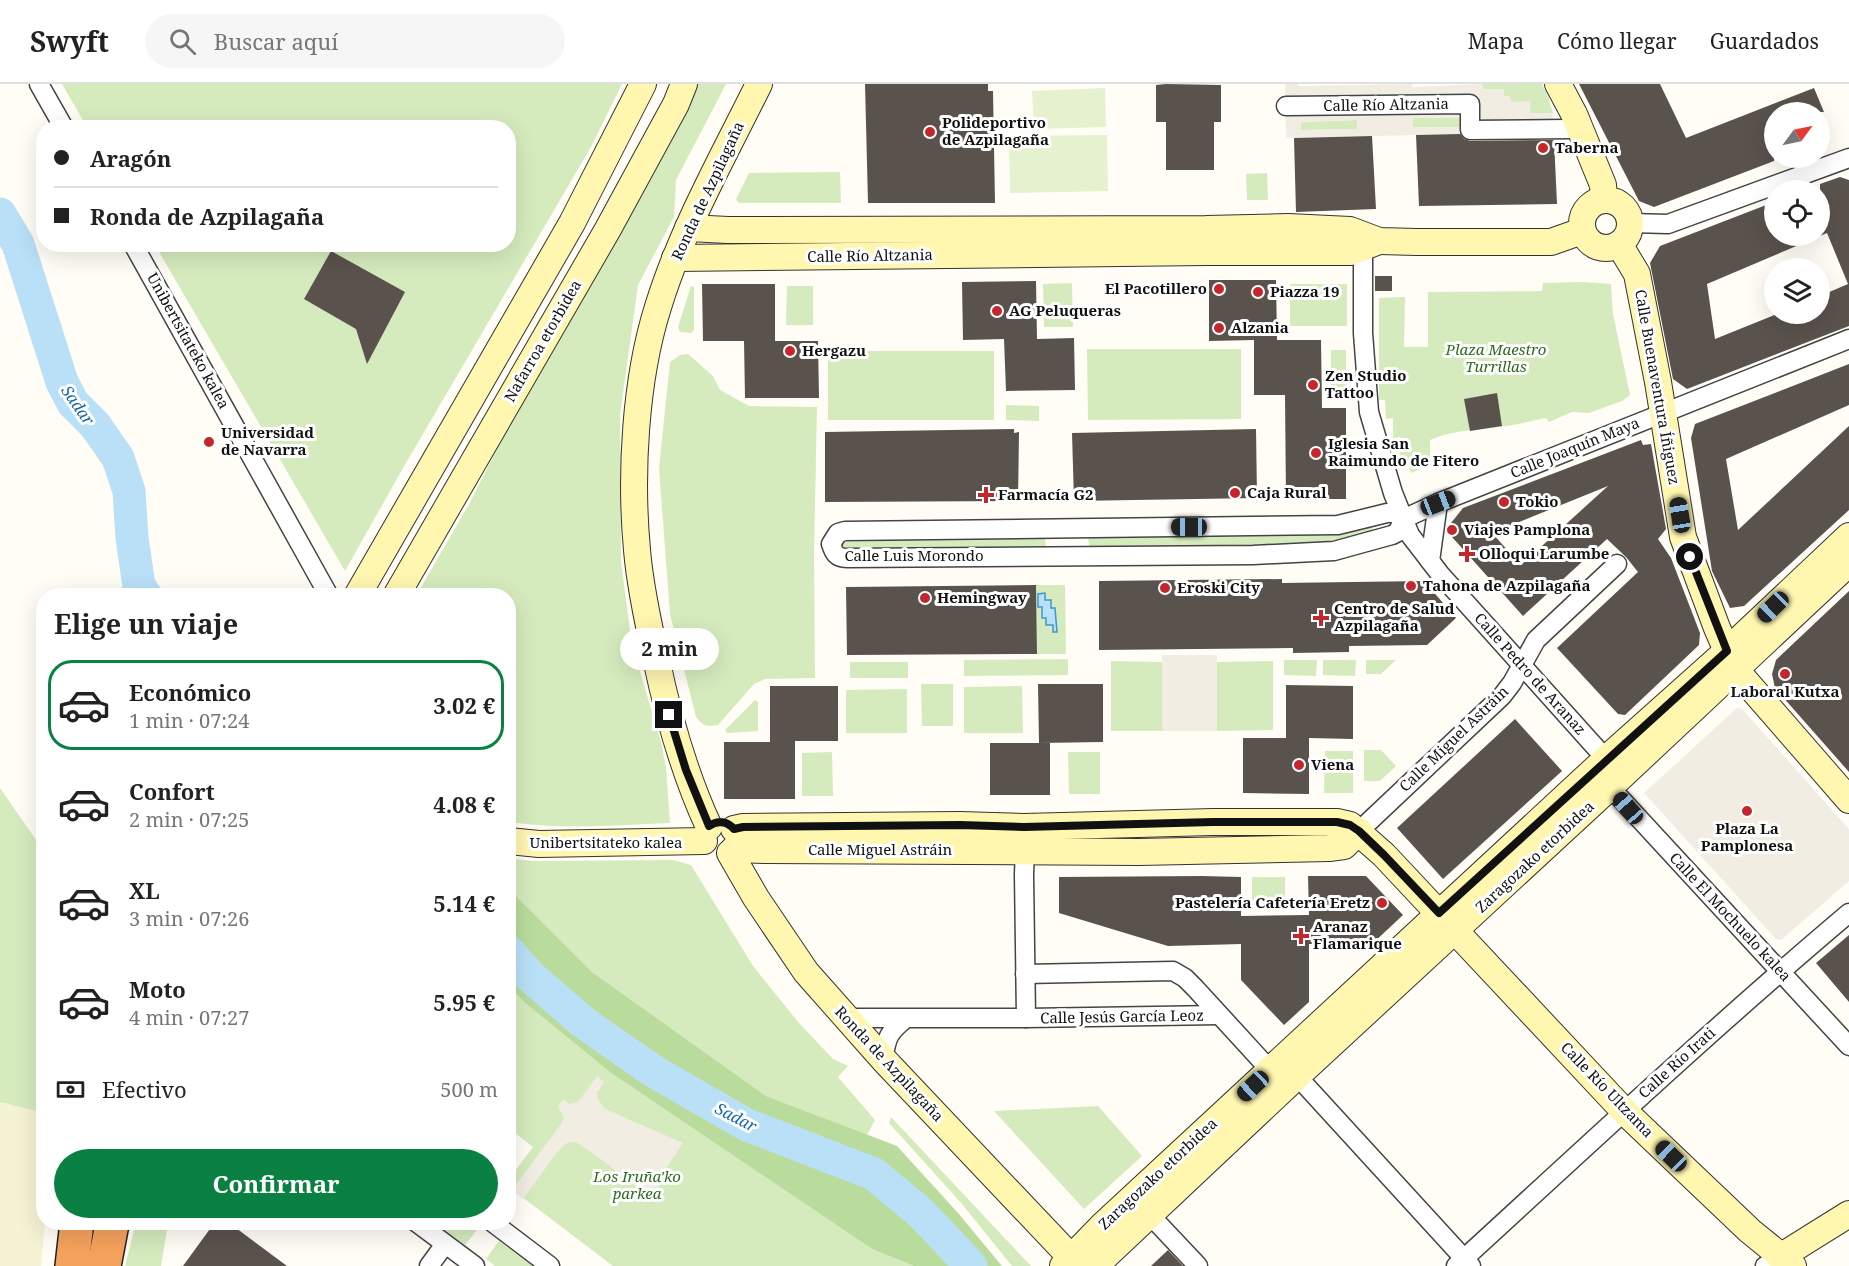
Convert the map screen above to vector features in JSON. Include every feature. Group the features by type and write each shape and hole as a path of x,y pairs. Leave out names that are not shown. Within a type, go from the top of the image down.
{"highway":[{"path":"72,1266 76,1230"},
{"path":"104,1266 113,1230"}],"street":[{"path":"39,84 59,120"},
{"path":"362,588 572,223 643,84"},
{"name":"Nafarroa etorbidea","path":"400,588 608,229 676,104 684,84"},
{"name":"Ronda de Azpilagaña","path":"706,834 664,696 648,623 637,550 634,468 639,399 648,344 658,307 688,228 759,84"},
{"path":"1558,84 1574,114 1603,186 1604,199"},
{"name":"Calle Río Altzania","path":"1286,106 1470,104 1470,130 1569,129"},
{"path":"1625,234 1629,216 1619,203 1604,199 1585,210 1581,224 1582,231 1591,243 1598,247 1612,247 1625,234 1668,224 1849,158"},
{"name":"Calle Río Altzania","path":"688,228 728,230 1288,227 1350,230 1371,245"},
{"path":"1074,228 1089,241 1088,248 1074,254 1060,244 1060,234 1074,228"},
{"name":"Calle Río Altzania","path":"675,258 1351,252 1371,245 1551,242 1582,231"},
{"name":"Calle Buenaventura Íñiguez","path":"1625,234 1638,274 1683,537 1731,660 1849,801"},
{"name":"Calle Pedro de Aranaz","path":"1371,245 1364,333 1369,412 1410,536 1606,759"},
{"name":"Unibertsitateko kalea","path":"137,252 325,588"},
{"name":"Calle Joaquín Maya","path":"1403,519 1849,339"},
{"path":"1430,561 1438,503"},
{"name":"Calle Luis Morondo","path":"1387,513 1395,513 1403,519 1398,532 1392,535 1334,551 1254,555 840,558 833,552 831,544 833,537 845,531 1338,525 1387,513"},
{"path":"1081,528 1082,555"},
{"path":"1054,529 1055,556"},
{"name":"Zaragozako etorbidea","path":"1077,1264 1103,1225 1270,1070 1610,788 1849,536"},
{"name":"Zaragozako etorbidea","path":"1077,1264 1149,1214 1297,1076 1606,759 1849,563"},
{"name":"Calle Miguel Astráin","path":"1359,831 1502,696 1512,683 1536,640 1617,564"},
{"name":"Calle El Mochuelo kalea","path":"1610,788 1849,1046"},
{"name":"Unibertsitateko kalea","path":"516,842 539,844 706,834 713,824 722,822 727,823 733,843"},
{"name":"Calle Miguel Astráin","path":"1025,839 960,825 743,827 733,843 764,850 1025,839 1213,822 1337,822 1350,825 1359,831 1448,921"},
{"name":"Calle Jesús García Leoz","path":"1025,839 1026,1018"},
{"name":"Ronda de Azpilagaña","path":"733,843 756,898 806,972 883,1059 1077,1264"},
{"path":"749,885 755,865 764,850"},
{"name":"Calle Río Irati","path":"1464,1264 1624,1111 1849,913"},
{"name":"Calle Río Ultzama","path":"1448,921 1624,1111 1750,1231 1780,1263"},
{"name":"Calle Jesús García Leoz","path":"1025,974 1173,971 1195,988 1270,1070"},
{"name":"Calle Jesús García Leoz","path":"846,1018 1219,1015"},
{"path":"883,1059 891,1030 905,1019"},
{"path":"1297,1076 1464,1264"},
{"path":"1149,1214 1198,1266"},
{"path":"1780,1263 1849,1214"},
{"path":"111,1266 114,1230"},
{"path":"427,1230 475,1266"},
{"path":"503,1230 550,1266"},
{"path":"429,1266 445,1244"}],"shaded area":[{"path":"1285,84 1298,84 1299,86 1412,84 1412,87 1482,84 1483,89 1504,89 1504,96 1510,96 1511,102 1530,101 1530,113 1553,113 1553,132 1286,138","holes":["1413,118 1462,118 1463,127 1413,127","1357,120 1357,129 1301,130 1301,122"]},
{"path":"1162,655 1217,655 1217,731 1162,731"},
{"name":"Plaza La Pamplonesa","path":"1737,708 1742,709 1849,829 1849,881 1781,940 1776,939 1644,793"},
{"path":"597,1076 604,1082 597,1093 605,1109 683,1143 658,1181 659,1191 652,1199 576,1142 569,1142 558,1151 523,1199 516,1193 516,1185 564,1118 558,1106 564,1099 569,1104 578,1102"},
{"path":"0,1102 36,1111 36,1230 44,1230 41,1266 0,1266"}],"green space":[{"path":"62,84 622,84 591,147 345,571 159,252 516,252 516,120 83,120"},
{"path":"695,84 726,84 676,180 674,217 638,285 620,415 621,562 632,645 661,742 666,767 670,823 570,826 516,823 516,588 421,588 468,506 550,345"},
{"path":"1482,84 1542,84 1553,113 1530,113 1504,97 1483,89"},
{"path":"1105,88 1106,127 1034,129 1032,91"},
{"path":"1413,118 1463,118 1463,127 1413,127"},
{"path":"1357,120 1358,129 1301,130 1301,122"},
{"path":"1107,135 1108,191 1010,193 1009,136"},
{"path":"840,172 841,203 739,203 736,199 749,173"},
{"path":"1267,173 1268,200 1247,200 1246,174"},
{"path":"1072,283 1073,327 1044,327 1043,284"},
{"name":"Plaza Maestro Turrillas","path":"1543,283 1611,284 1613,314 1630,395 1622,401 1589,413 1572,412 1549,422 1546,418 1441,436 1430,440 1430,465 1411,473 1405,456 1400,456 1400,437 1393,438 1393,418 1386,419 1385,400 1379,400 1379,298 1405,297 1404,347 1428,347 1428,292 1542,291"},
{"path":"1290,284 1347,284 1347,326 1290,326"},
{"path":"691,286 694,287 694,330 691,333 680,332 678,327"},
{"path":"787,286 813,286 813,325 786,325"},
{"path":"1087,349 1241,349 1241,419 1088,420"},
{"path":"1331,350 1346,350 1346,391 1331,391"},
{"path":"828,351 994,351 994,420 828,420"},
{"path":"688,354 713,376 720,390 749,406 817,407 814,553 815,678 765,679 754,684 718,725 711,726 703,724 696,717 670,614 659,468 670,362 680,355"},
{"path":"1006,405 1039,406 1039,421 1006,420"},
{"path":"1369,527 1373,529 1369,535 1299,545 1092,548 1088,537 1295,536"},
{"path":"1045,536 1046,549 844,553 839,545 845,542"},
{"path":"1036,585 1065,585 1066,654 1037,654"},
{"path":"1068,659 1068,675 964,676 964,660"},
{"path":"1284,660 1317,660 1316,676 1284,675"},
{"path":"1323,660 1356,660 1355,676 1323,675"},
{"path":"1366,660 1396,660 1381,674 1366,674"},
{"path":"1111,661 1162,662 1162,731 1111,731"},
{"path":"1273,661 1273,730 1217,731 1217,662"},
{"path":"850,662 908,662 908,678 850,678"},
{"path":"921,684 953,684 953,726 922,726"},
{"path":"1022,686 1023,733 964,733 964,687"},
{"path":"907,689 907,733 846,733 846,690"},
{"path":"755,700 758,702 758,731 727,733 725,730"},
{"path":"1364,750 1381,750 1396,766 1380,781 1364,781"},
{"path":"1325,751 1353,751 1353,793 1324,793"},
{"path":"832,752 833,796 802,796 802,753"},
{"path":"1068,752 1100,752 1100,794 1069,794"},
{"path":"0,788 36,840 36,1111 0,1102"},
{"path":"516,859 532,861 673,860 691,865 753,966 799,1023 833,1059 848,1066 838,1077 875,1120 867,1135 766,1096 592,972 516,896"},
{"path":"1252,877 1285,877 1285,902 1252,902"},
{"path":"516,896 592,972 766,1096 897,1146 1002,1266 914,1266 872,1249 611,1073 516,994"},
{"name":"Los Iruña'ko parkea","path":"516,995 611,1073 872,1249 914,1266 613,1266 516,1192 516,1170 533,1147 516,1134"},
{"path":"1098,1106 1142,1156 1084,1209 994,1111"},
{"path":"891,1117 1031,1266 1012,1266 962,1204 889,1123"},
{"path":"134,1230 167,1230 161,1266 125,1266"},
{"path":"445,1230 477,1230 465,1245"},
{"path":"499,1241 532,1266 495,1266 486,1259"}],"water":[{"path":"1045,593 1045,600 1051,600 1051,608 1055,608 1057,632 1053,632 1053,625 1046,625 1046,618 1042,618 1042,607 1038,607 1038,594"}],"building":[{"name":"Polideportivo de Azpilagaña","path":"865,84 988,84 988,91 993,91 995,203 868,203"},
{"path":"1579,84 1660,84 1686,138 1764,108 1764,165 1654,207 1639,201"},
{"path":"1156,85 1221,85 1221,122 1214,122 1214,170 1166,170 1166,122 1156,122"},
{"path":"1814,88 1820,102 1778,102"},
{"path":"1460,134 1464,139 1470,141 1554,140 1557,204 1419,206 1416,135"},
{"path":"1372,136 1376,209 1296,212 1294,138"},
{"path":"1840,177 1849,180 1849,326 1687,389 1673,379 1650,263 1660,246 1764,206 1764,246 1796,246 1707,284 1715,339 1764,319 1764,324 1830,324 1830,292 1848,284 1830,240 1830,180"},
{"path":"330,252 405,292 367,364 356,329 304,299"},
{"path":"1375,276 1392,276 1392,291 1375,291"},
{"path":"1209,280 1276,280 1277,340 1321,340 1322,408 1346,408 1346,499 1286,499 1285,395 1254,395 1254,340 1209,341"},
{"path":"1036,281 1037,339 1074,338 1075,390 1006,391 1004,339 963,340 962,282"},
{"path":"702,284 775,284 775,341 818,341 819,398 745,398 744,341 703,341"},
{"path":"1849,364 1849,405 1726,459 1738,530 1849,426 1849,510 1744,606 1730,608 1712,571 1691,438 1695,424"},
{"path":"1497,393 1502,426 1470,431 1464,399"},
{"path":"1014,429 1014,433 1019,432 1018,501 825,502 825,432"},
{"path":"1256,429 1257,498 1074,501 1072,433"},
{"path":"1641,440 1643,445 1651,444 1666,529 1658,539 1671,558 1700,633 1699,645 1625,715 1618,714 1557,648 1638,572 1607,539 1523,616 1452,537 1451,523 1463,508","holes":["1608,486 1521,565 1492,533"]},
{"path":"1282,579 1282,583 1424,581 1456,618 1427,645 1349,646 1349,652 1293,653 1293,648 1099,650 1099,581"},
{"path":"1036,585 1037,654 847,655 846,587"},
{"path":"1849,591 1849,772 1775,688 1772,674 1776,660"},
{"path":"1038,684 1103,684 1103,742 1039,743"},
{"path":"1286,685 1353,686 1353,739 1309,738 1309,794 1243,793 1243,738 1286,738"},
{"path":"770,686 838,686 838,741 795,741 795,799 724,799 724,742 770,742"},
{"path":"1515,719 1562,771 1443,879 1397,828"},
{"path":"990,743 1050,743 1050,795 990,795"},
{"path":"1308,876 1366,876 1403,915 1372,944 1309,944 1309,1002 1284,1025 1241,980 1241,944 1168,946 1059,913 1059,877 1241,877 1241,916 1309,915"},
{"path":"1849,935 1849,1002 1816,963"},
{"path":"209,1230 239,1230 287,1266 183,1266"},
{"path":"1168,1250 1183,1266 1151,1266"}],"waterway":[{"name":"Sadar","path":"0,214 18,244 62,382 73,403 95,425 118,458 129,491 132,538 140,588"},
{"name":"Sadar","path":"516,960 531,977 583,1022 653,1071 747,1125 874,1174 921,1213 971,1266"}],"place":[{"name":"Polideportivo de Azpilagaña","path":"930,132"},
{"name":"Taberna","path":"1543,148"},
{"name":"El Pacotillero","path":"1219,289"},
{"name":"Piazza 19","path":"1258,292"},
{"name":"AG Peluqueras","path":"997,311"},
{"name":"Alzania","path":"1219,328"},
{"name":"Hergazu","path":"790,351"},
{"name":"Zen Studio Tattoo","path":"1313,385"},
{"name":"Universidad de Navarra","path":"209,442"},
{"name":"Iglesia San Raimundo de Fitero","path":"1316,453"},
{"name":"Caja Rural","path":"1235,493"},
{"name":"Farmacía G2","path":"986,495"},
{"name":"Tokio","path":"1504,502"},
{"name":"Viajes Pamplona","path":"1452,530"},
{"name":"Olloqui Larumbe","path":"1467,554"},
{"name":"Tahona de Azpilagaña","path":"1411,586"},
{"name":"Eroski City","path":"1165,588"},
{"name":"Hemingway","path":"925,598"},
{"name":"Centro de Salud Azpilagaña","path":"1321,618"},
{"name":"Laboral Kutxa","path":"1785,674"},
{"name":"Viena","path":"1299,765"},
{"name":"Plaza La Pamplonesa","path":"1747,811"},
{"name":"Pastelería Cafetería Eretz","path":"1382,903"},
{"name":"Aranaz Flamarique","path":"1301,936"}],"route":[{"path":"669,715 686,770 709,826 717,822 727,823 734,829 743,827 960,825 1024,827 1213,822 1337,822 1350,825 1359,831 1439,913 1727,651 1690,557"}]}
